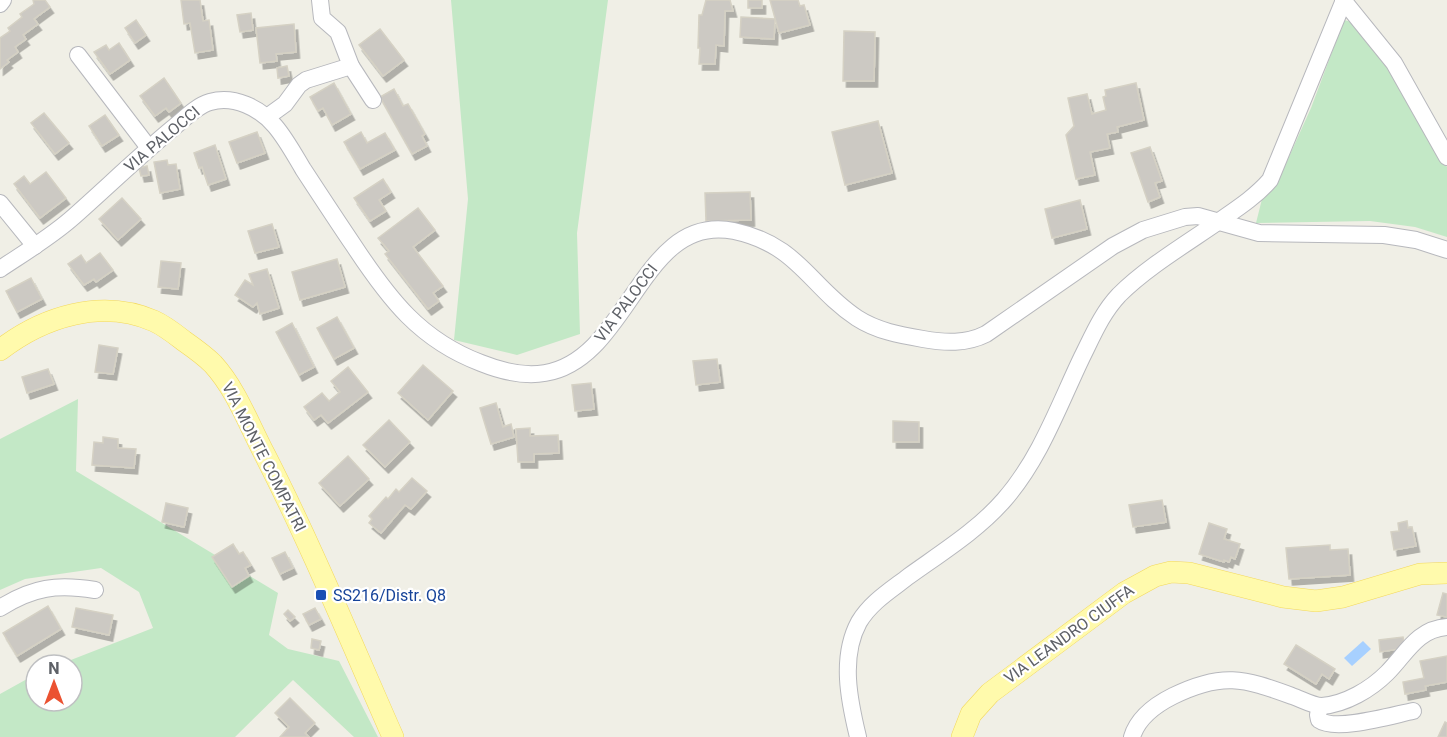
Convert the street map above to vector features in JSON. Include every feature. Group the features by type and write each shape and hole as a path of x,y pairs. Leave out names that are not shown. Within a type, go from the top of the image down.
{"main road":[{"name":"VIA MONTE COMPATRI","path":"0,350 24,333 50,320 73,314 106,312 135,315 158,323 207,358 218,370 235,397 294,512 393,737"},
{"name":"VIA LEANDRO CIUFFA","path":"962,737 971,714 990,693 1124,593 1155,576 1171,572 1190,573 1283,597 1316,601 1343,597 1420,574 1447,573"}],"street":[{"path":"0,4 3,0"},
{"path":"320,0 321,15 338,32 351,66 373,100"},
{"path":"858,737 850,695 848,668 853,638 862,617 882,596 979,523 1004,501 1032,461 1108,308 1139,278 1254,195 1272,176 1344,0 1394,63 1447,157"},
{"path":"78,55 149,148"},
{"path":"267,117 285,104 299,85 306,80 351,66"},
{"name":"VIA PALOCCI","path":"0,269 72,218 149,148 194,111 210,102 233,101 267,117 278,129 379,283 399,309 427,334 449,349 489,367 515,373 534,374 556,370 586,353 610,328 660,258 681,240 705,230 722,229 737,232 761,239 778,248 801,265 845,309 876,328 921,339 955,342 971,340 986,334 1108,249 1132,235 1185,217 1198,216 1259,233 1349,233 1398,237 1447,250"},
{"path":"0,203 35,246"},
{"path":"0,608 29,593 46,588 68,586 95,590"},
{"path":"1132,737 1139,722 1160,703 1183,691 1221,680 1245,681 1320,706 1344,700 1369,688 1386,674 1420,637 1431,630 1447,627"},
{"path":"1320,706 1319,720 1330,724 1343,724 1413,711"}],"green space":[{"path":"451,0 608,0 577,233 580,334 517,355 454,340 468,199"},
{"path":"1344,20 1352,22 1372,42 1402,88 1447,167 1447,237 1415,227 1370,221 1256,223 1262,199 1283,170 1311,108"},
{"path":"78,399 76,471 278,593 269,635 288,649 339,661 378,737 354,737 293,680 235,737 0,737 0,694 24,681 24,713 84,713 84,655 153,628 139,592 101,568 25,579 0,590 0,439"}],"water":[{"path":"1363,641 1371,649 1352,666 1344,658"}],"building":[{"path":"33,0 45,0 50,7 34,19 38,24 23,35 26,39 15,47 18,52 0,69 0,38 10,31 8,28 22,17 20,14 34,4"},
{"path":"181,0 200,0 203,21 209,20 213,50 195,53 190,23 184,24"},
{"path":"706,0 730,0 733,11 725,11 724,46 716,45 715,64 699,64 699,15 702,15"},
{"path":"748,0 762,0 762,8 748,8"},
{"path":"770,0 798,0 800,6 804,5 810,25 779,33"},
{"path":"251,13 253,30 240,32 237,15"},
{"path":"741,17 775,19 774,39 740,37"},
{"path":"136,20 146,35 135,43 125,28"},
{"path":"294,24 296,52 276,54 277,61 260,63 256,28"},
{"path":"380,29 404,60 383,76 359,45"},
{"path":"844,31 875,32 874,81 843,81"},
{"path":"119,43 130,60 110,74 94,52 106,45 109,50"},
{"path":"287,66 289,76 278,78 277,68"},
{"path":"164,78 181,103 169,112 166,108 155,116 140,96"},
{"path":"334,83 351,114 332,125 323,108 318,111 310,97"},
{"path":"1136,83 1144,120 1117,127 1118,132 1107,134 1110,148 1090,152 1095,175 1076,179 1066,135 1074,126 1068,98 1087,94 1092,114 1106,110 1103,97 1106,96 1105,90"},
{"path":"394,89 403,106 408,104 425,134 422,136 427,146 412,154 380,97"},
{"path":"44,113 69,143 55,154 31,123"},
{"path":"105,115 119,135 102,146 89,126"},
{"path":"878,121 892,173 845,185 832,132"},
{"path":"257,132 265,153 237,163 229,142"},
{"path":"361,132 367,143 385,133 395,150 360,169 344,142"},
{"path":"215,145 226,179 208,185 194,153"},
{"path":"1150,147 1162,181 1155,183 1160,197 1148,202 1131,153"},
{"path":"167,160 168,165 176,164 180,189 160,193 154,162"},
{"path":"147,166 149,175 141,176 139,168"},
{"path":"46,172 66,198 40,218 14,184 24,176 30,184"},
{"path":"383,179 391,192 379,200 386,211 370,221 354,198"},
{"path":"750,192 751,220 706,221 705,193"},
{"path":"122,198 141,219 118,240 99,219"},
{"path":"1080,200 1087,229 1052,238 1045,209"},
{"path":"418,208 435,230 413,247 443,286 433,293 439,301 428,309 385,254 389,251 378,238"},
{"path":"272,224 279,247 255,253 248,231"},
{"path":"100,253 113,270 96,282 94,279 84,285 68,264 81,255 86,263"},
{"path":"337,259 345,287 300,300 292,272"},
{"path":"161,261 181,263 178,289 158,287"},
{"path":"267,269 279,308 260,314 257,303 253,307 235,295 245,280 253,285 249,274"},
{"path":"31,278 42,299 17,312 6,291"},
{"path":"337,317 354,348 334,359 317,328"},
{"path":"292,323 314,367 299,375 276,332"},
{"path":"99,345 118,348 113,374 95,372"},
{"path":"717,359 720,382 696,385 693,361"},
{"path":"423,365 453,391 428,420 398,393"},
{"path":"348,367 368,392 328,423 321,415 314,420 304,407 322,393 329,401 340,392 331,381"},
{"path":"48,369 54,384 27,393 22,377"},
{"path":"591,383 594,409 575,411 572,385"},
{"path":"496,403 503,427 511,424 514,437 491,444 480,408"},
{"path":"389,420 410,442 385,467 363,445"},
{"path":"893,421 919,422 919,442 893,442"},
{"path":"530,428 530,436 558,435 559,453 534,454 534,462 518,462 516,429"},
{"path":"103,437 118,439 118,448 136,449 134,468 92,465 94,442 103,443"},
{"path":"348,456 369,479 340,506 319,483"},
{"path":"412,478 427,491 411,509 405,505 381,533 369,523 372,519 369,516 386,497 388,499 396,489 399,492"},
{"path":"1162,500 1166,522 1133,527 1129,505"},
{"path":"166,503 188,508 184,527 162,522"},
{"path":"1407,521 1408,528 1412,527 1416,546 1394,550 1391,532 1399,531 1398,523"},
{"path":"1209,523 1227,529 1224,539 1240,544 1235,559 1231,557 1229,562 1224,560 1224,562 1199,554"},
{"path":"233,544 239,554 243,552 251,565 245,568 249,576 232,587 212,557"},
{"path":"1330,545 1330,550 1348,549 1350,575 1289,579 1286,548"},
{"path":"285,552 293,568 280,574 272,558"},
{"path":"1443,593 1447,594 1447,617 1437,615"},
{"path":"48,606 61,629 17,656 3,633"},
{"path":"76,608 113,615 109,635 72,627"},
{"path":"315,608 321,619 309,625 303,614"},
{"path":"288,610 295,617 290,621 284,614"},
{"path":"1403,637 1405,648 1380,652 1379,640"},
{"path":"312,639 321,641 319,650 311,648"},
{"path":"1296,645 1335,669 1329,679 1322,674 1316,684 1284,664"},
{"path":"1447,656 1447,682 1425,686 1426,690 1405,694 1403,682 1424,678 1420,661"},
{"path":"290,698 315,723 305,733 309,737 280,737 289,727 275,713"},
{"path":"1445,722 1447,723 1447,737 1438,737"}],"place":[{"name":"SS216/Distr. Q8","path":"321,595"}]}
